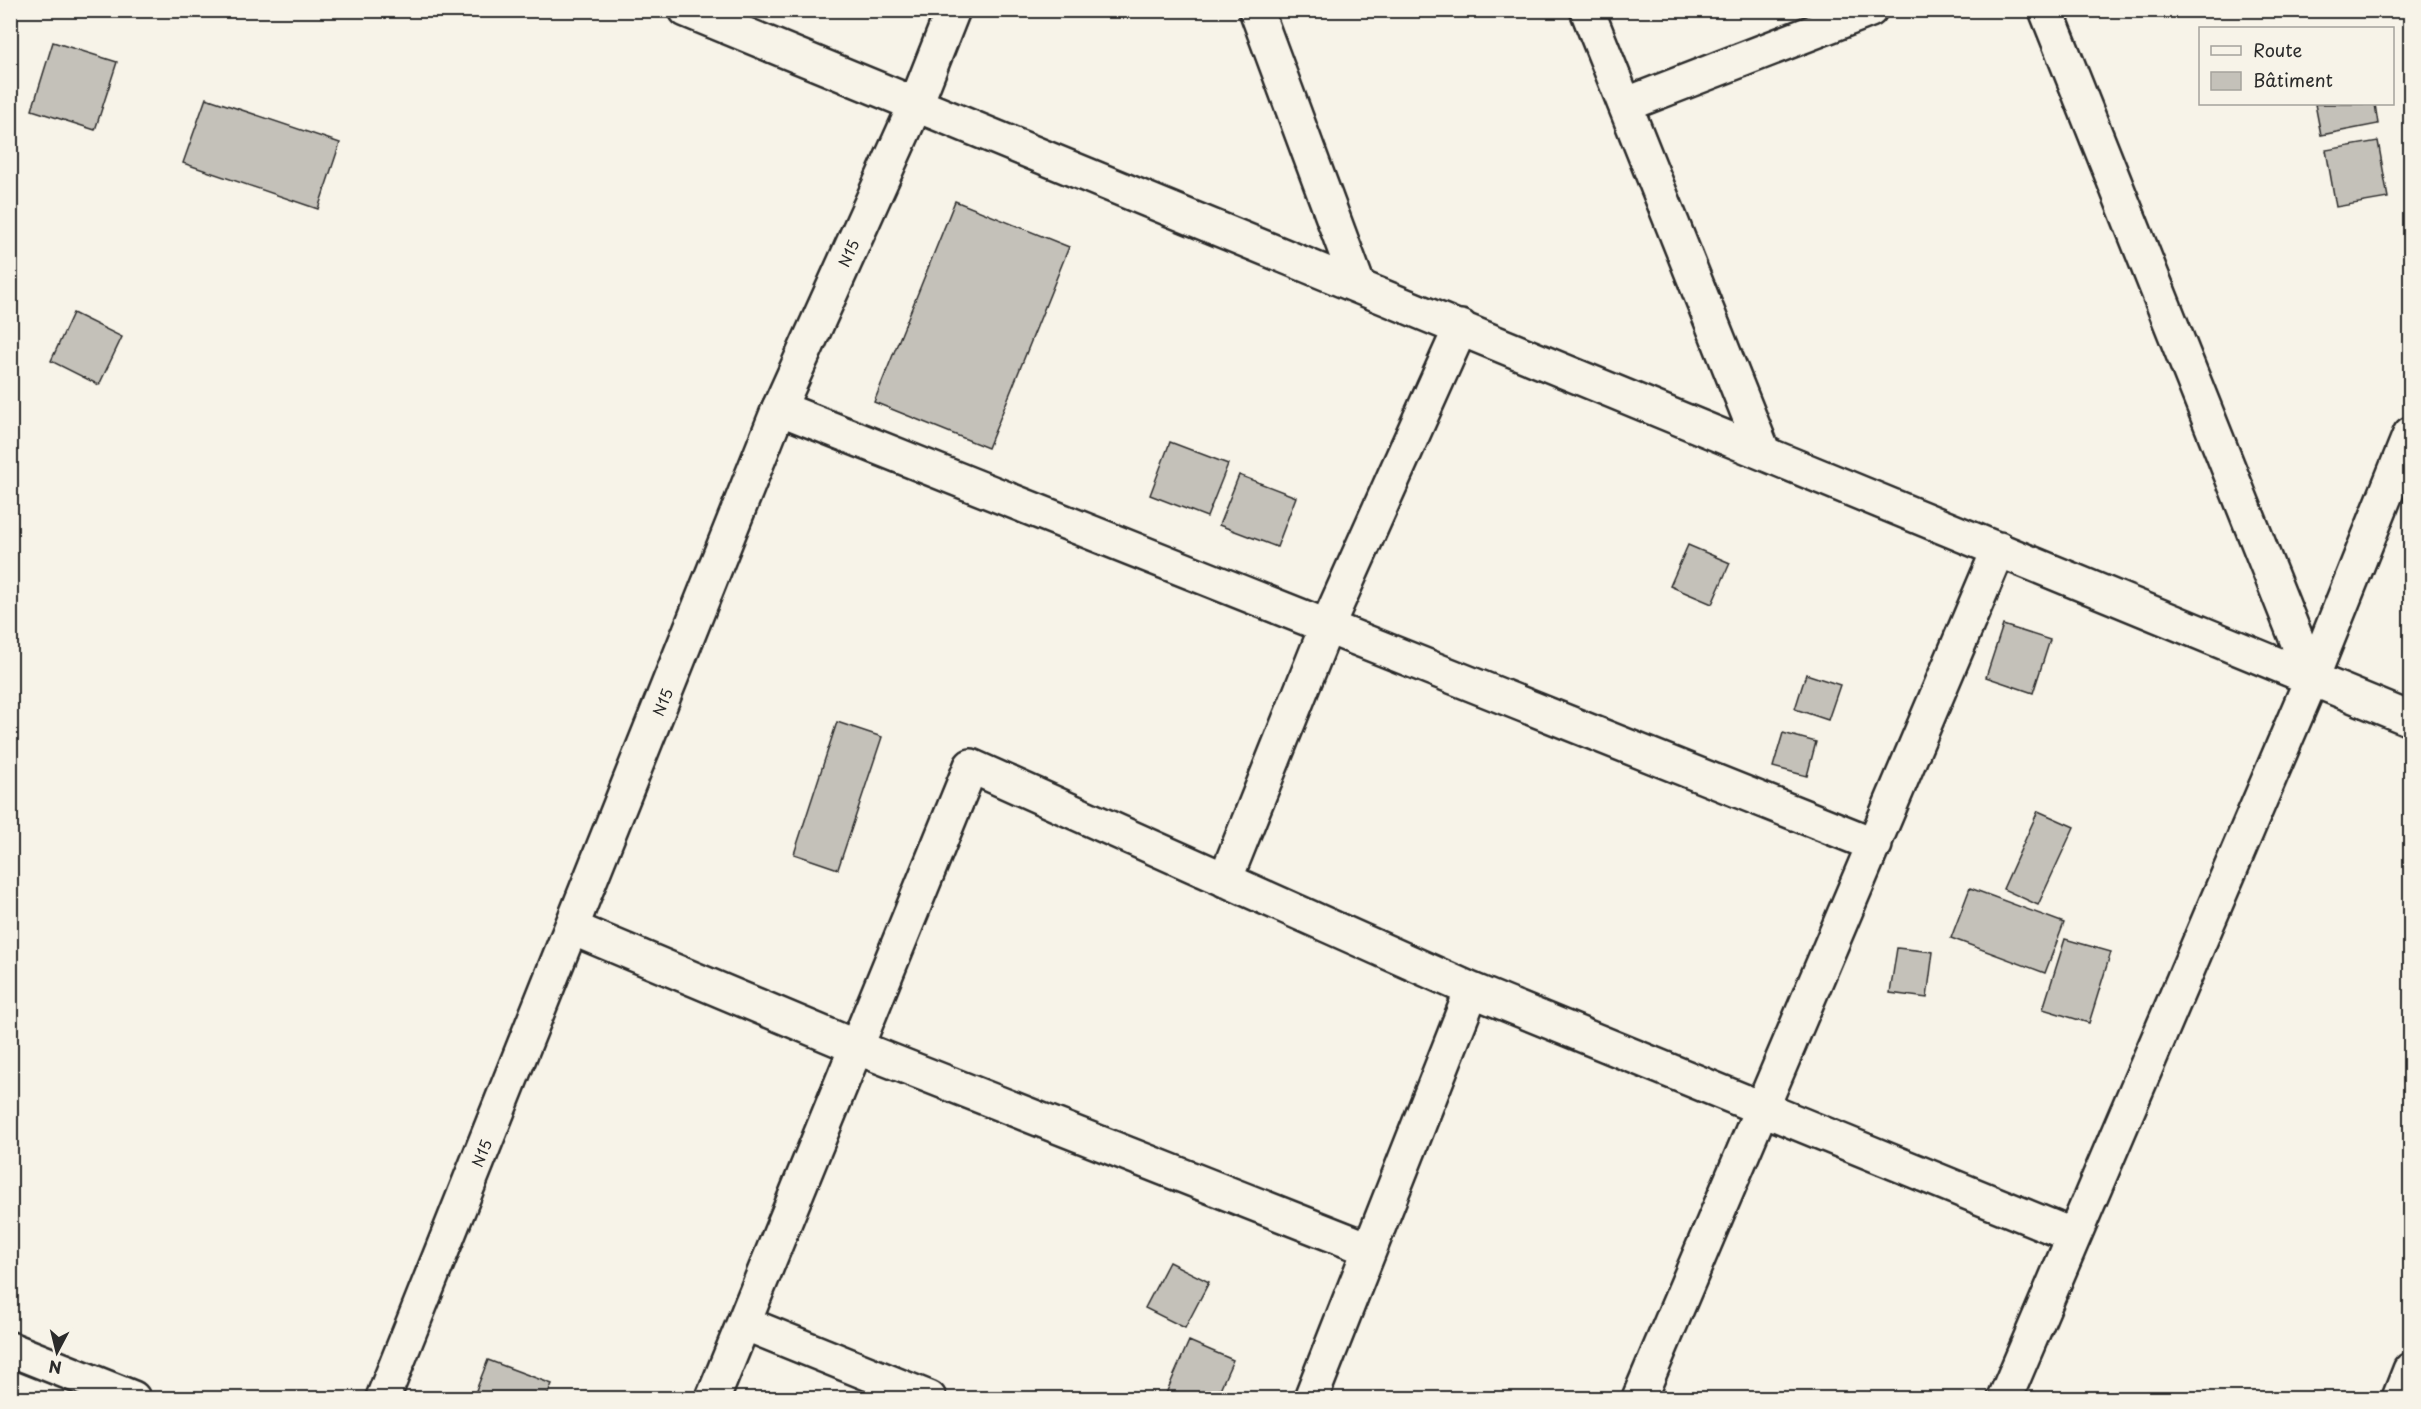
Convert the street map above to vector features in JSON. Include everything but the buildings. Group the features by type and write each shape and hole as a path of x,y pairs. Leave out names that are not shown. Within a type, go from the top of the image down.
{"street":[{"path":"686,10 2410,719"},
{"name":"N15","path":"382,1398 779,408 915,106 953,10"},
{"path":"1256,10 1358,285"},
{"path":"1587,10 1763,451"},
{"path":"1625,105 1870,10"},
{"path":"2046,10 2312,678"},
{"path":"1226,880 1327,626 1461,327"},
{"path":"779,408 1875,844"},
{"path":"2005,1398 2312,678 2410,434"},
{"path":"1639,1398 2000,549"},
{"path":"713,1398 970,766 1472,990 2074,1236"},
{"path":"572,928 856,1047 1370,1249"},
{"path":"1311,1398 1472,990"},
{"path":"744,1323 929,1398"},
{"path":"10,1349 133,1398"},
{"path":"2399,1398 2410,1370"}]}
